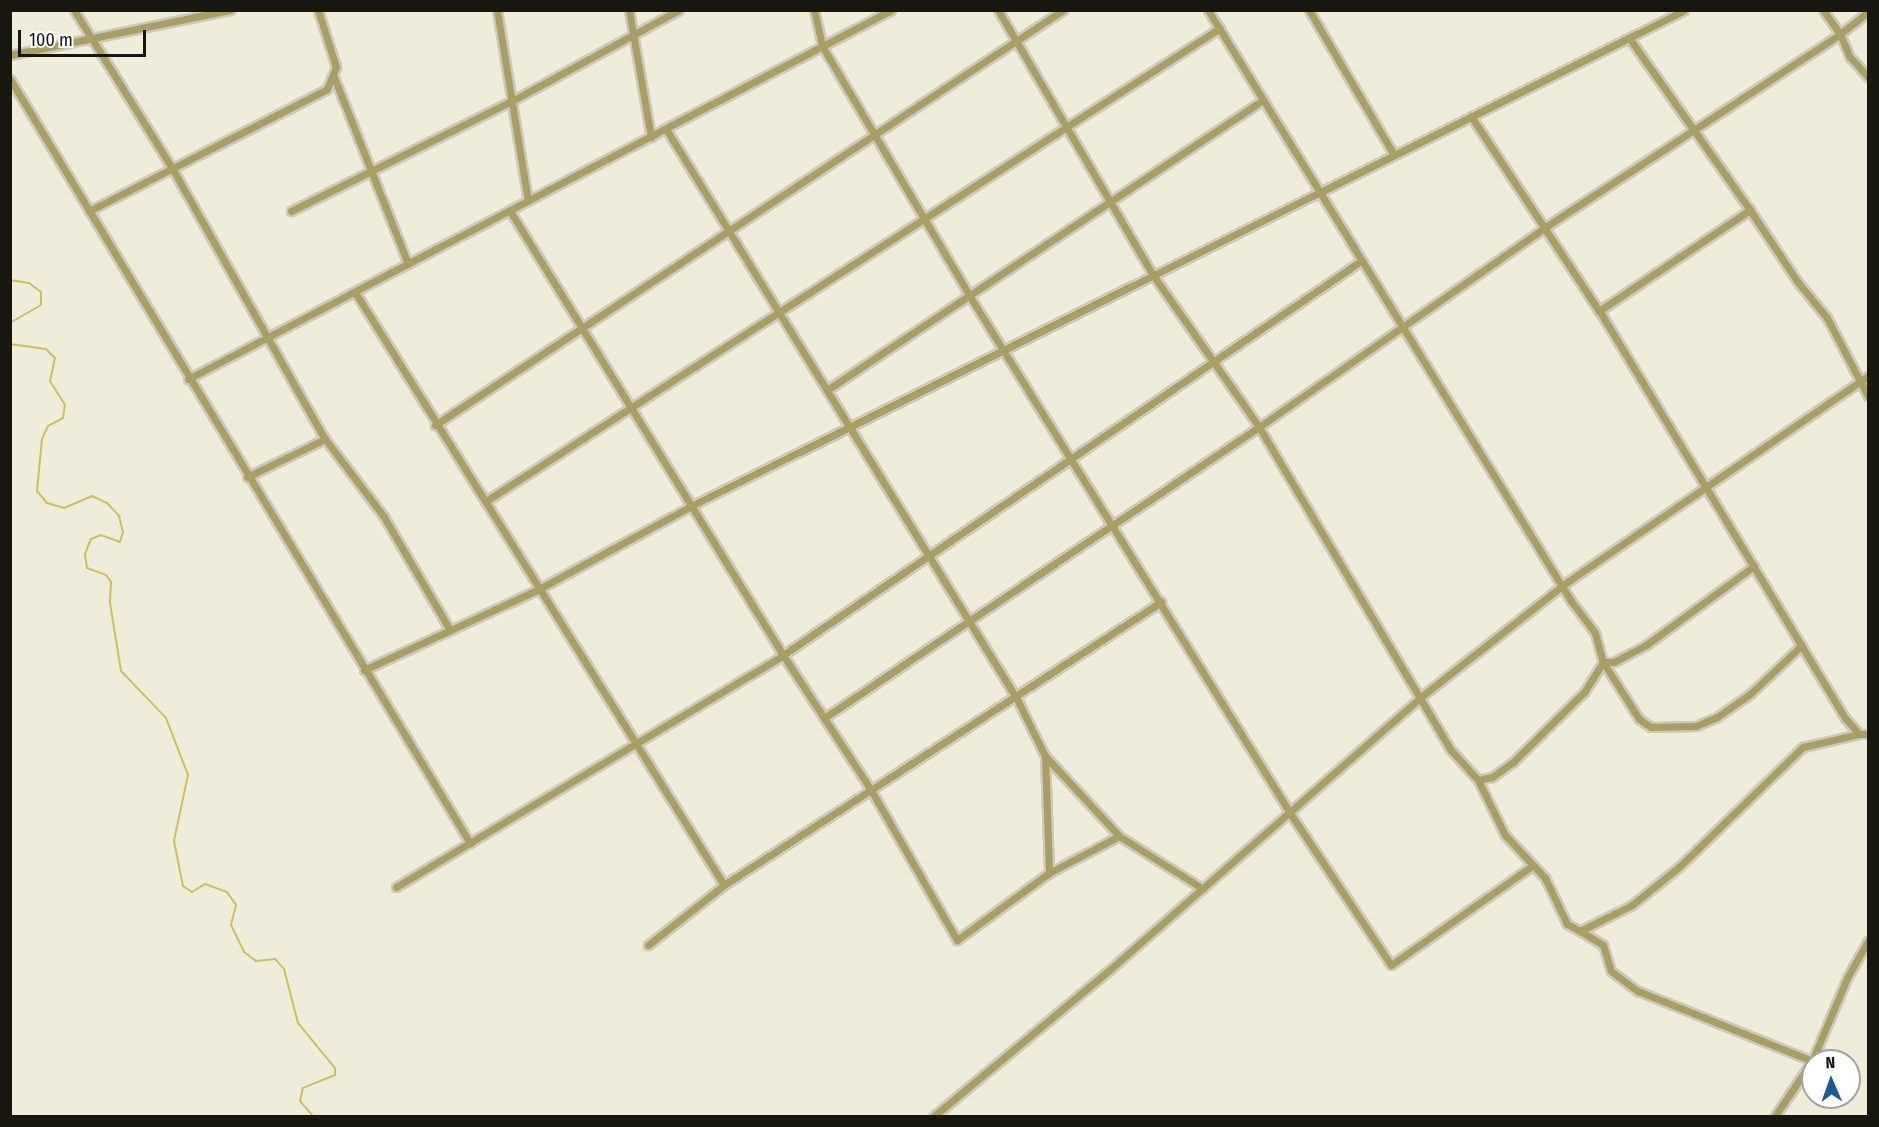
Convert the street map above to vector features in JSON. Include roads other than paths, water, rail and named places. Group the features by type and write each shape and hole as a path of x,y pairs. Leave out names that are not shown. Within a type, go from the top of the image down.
{"street":[{"path":"74,10 172,168 325,439 384,517 450,630"},
{"path":"10,56 230,10"},
{"path":"89,211 327,89 334,77 336,67 318,10"},
{"path":"629,10 636,34 651,137"},
{"path":"291,212 510,102 680,10"},
{"path":"814,10 822,46 969,295 1290,813 1391,965 1532,866"},
{"path":"188,379 269,339 891,10"},
{"path":"998,10 1153,275 1259,427 1422,696 1450,749 1478,780 1505,835 1545,878 1566,924 1603,945 1611,971 1638,991 1801,1057"},
{"path":"435,425 1063,10"},
{"path":"1208,10 1360,261 1595,633 1603,662 1639,719 1651,727 1696,726 1718,717 1750,694 1802,645"},
{"path":"1309,10 1394,155"},
{"path":"1823,10 1840,34 1850,57 1869,77"},
{"path":"498,11 510,102 528,201"},
{"path":"364,670 539,589 691,506 849,426 1684,11"},
{"path":"824,718 1259,427 1544,228 1695,131 1869,12"},
{"path":"486,501 1220,28"},
{"path":"1629,38 1797,281 1827,318 1859,382 1869,396"},
{"path":"334,77 408,264"},
{"path":"10,79 247,477 470,843"},
{"path":"827,390 1263,100"},
{"path":"1471,116 1599,311 1845,718 1858,734"},
{"path":"666,129 1017,699 1045,756 1119,836 1203,889"},
{"path":"1599,311 1750,210"},
{"path":"510,211 783,656 871,790 957,940 1049,873 1119,836"},
{"path":"396,887 783,656 1360,261"},
{"path":"355,292 435,425 486,501 723,885"},
{"path":"934,1116 1203,889 1422,696 1563,585 1707,489 1869,376"},
{"path":"247,477 325,439"},
{"path":"1603,662 1614,662 1646,645 1754,566"},
{"path":"648,945 723,885 1017,699 1161,602"},
{"path":"1478,780 1492,777 1513,762 1584,693 1603,662"},
{"path":"1580,931 1632,904 1671,873 1803,747 1858,734 1869,734"},
{"path":"1045,756 1049,873"},
{"path":"1817,1049 1847,978 1869,941"},
{"path":"1775,1116 1801,1077"}],"waterway":[{"path":"10,280 29,283 41,292 41,305 10,323"},
{"path":"10,344 46,349 55,358 50,381 65,405 63,418 48,426 42,439 37,491 47,503 64,508 92,496 107,503 119,516 123,532 120,542 101,535 91,539 85,554 87,568 106,575 111,582 110,603 121,671 166,718 188,775 174,841 183,886 192,892 205,884 227,892 236,905 231,925 244,952 256,961 275,959 284,969 298,1023 335,1068 335,1075 303,1088 300,1101 313,1116"}]}
